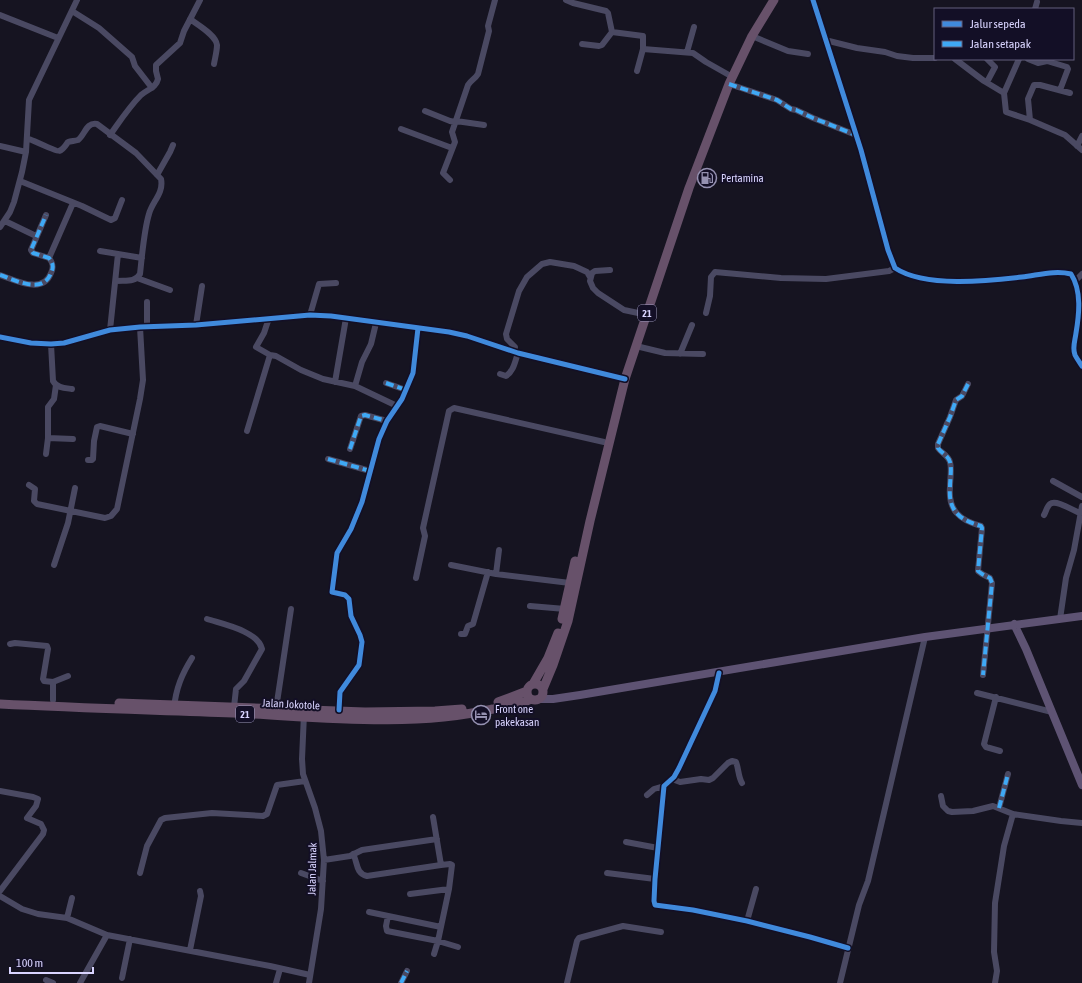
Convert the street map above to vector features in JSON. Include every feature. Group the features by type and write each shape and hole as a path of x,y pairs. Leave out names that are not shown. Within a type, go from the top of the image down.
{"highway":[{"name":"21","path":"536,692 553,665 568,621 604,442 643,314 685,186 729,79 771,0"},
{"name":"21","path":"536,692 556,639 565,609 570,583 584,536 623,379 636,346 688,188 729,79 747,33 771,0"},
{"name":"Jalan Jokotole","path":"211,709 234,707 276,709 304,713 339,710 414,712 457,710 498,702 536,692"},
{"name":"Jalan Jokotole","path":"0,704 211,709 400,719 444,717 472,713 522,702 536,692"},
{"name":"Jalan Jokotole","path":"0,698 174,708"}],"main road":[{"path":"536,692 561,698 719,673 925,637 1082,616"},
{"path":"1014,624 1082,782"}],"street":[{"path":"0,227 5,221 14,202 20,181 26,152 29,100 77,0"},
{"path":"110,135 131,106 142,94 156,86 158,79 156,65 180,43 184,31 200,0"},
{"path":"450,180 443,173 455,142 452,132 468,85 470,81 478,74 495,0"},
{"path":"566,0 606,11 608,13 612,32 602,46 582,44"},
{"path":"813,0 856,135 888,250 895,268 909,274 940,281 1000,279 1063,272 1071,274 1075,281 1078,293 1078,313 1073,346 1075,356 1082,366"},
{"path":"1035,8 1037,2"},
{"path":"72,11 99,28 132,57 135,66 152,88"},
{"path":"0,15 58,38"},
{"path":"190,19 208,32 216,41 217,47 214,64"},
{"path":"687,52 694,27"},
{"path":"612,32 643,36 643,49 637,71"},
{"path":"752,36 788,51 808,54"},
{"path":"825,40 857,48 885,52 897,56 934,58"},
{"path":"643,49 693,53 729,79 777,100 791,109 856,135"},
{"path":"956,60 1004,93"},
{"path":"962,64 966,60"},
{"path":"987,82 995,67 988,60"},
{"path":"1019,60 1004,93 1006,112 1030,120 1065,135 1079,148 1082,136"},
{"path":"1030,60 1038,63 1047,61 1068,67 1060,90"},
{"path":"1030,120 1028,99 1034,85 1040,85 1070,93"},
{"path":"425,110 450,121 484,125"},
{"path":"26,138 53,150 59,151 62,150 68,142 78,140 90,124 97,124 136,153 161,179 161,190 149,212 140,274 138,278"},
{"path":"401,129 452,148"},
{"path":"157,175 173,145"},
{"path":"0,146 26,152"},
{"path":"20,181 82,206 111,220 116,218 122,200"},
{"path":"0,275 27,285 35,285 49,278 53,267 49,258 73,203"},
{"path":"46,215 31,250 32,253 49,258"},
{"path":"5,221 36,236"},
{"path":"100,251 142,258"},
{"path":"110,330 118,254"},
{"path":"500,374 506,376 514,367 516,352 515,347 507,339 506,334 519,291 527,277 542,264 550,262 574,266 581,269 587,272 593,288 598,293 624,310 643,314"},
{"path":"706,313 710,296 711,277 715,272 781,278 826,279 889,271 895,268"},
{"path":"590,277 592,273 610,270"},
{"path":"1075,281 1082,274"},
{"path":"116,281 138,278 170,290"},
{"path":"310,316 320,284 336,283"},
{"path":"196,325 202,286"},
{"path":"29,485 35,491 35,503 105,518 113,514 117,509 140,399 143,372 143,327 147,302"},
{"path":"0,337 31,343 52,344 64,343 110,330 143,327 196,325 269,318 310,316 346,318 467,336 516,352 623,379"},
{"path":"269,318 264,333 256,347 301,370 323,379 355,386 397,406"},
{"path":"335,382 346,318"},
{"path":"355,386 362,362 371,344 376,323"},
{"path":"680,354 692,325"},
{"path":"339,710 340,692 359,664 362,642 351,616 349,599 345,595 332,592 336,557 339,548 351,529 365,493 379,439 387,421 406,390 413,373 418,328"},
{"path":"46,454 48,438 48,407 54,399 56,385 53,381 52,344"},
{"path":"636,346 665,353 703,354"},
{"path":"247,431 270,355"},
{"path":"386,383 406,390"},
{"path":"968,384 962,396 956,400 938,444 938,448 948,457 950,462 949,490 954,511 962,519 981,526 982,528 978,571 992,580 983,675"},
{"path":"56,385 72,388"},
{"path":"416,578 425,536 422,528 449,411 451,408 604,442"},
{"path":"350,448 361,416 365,415 387,421"},
{"path":"88,460 93,459 97,427 100,426 133,434"},
{"path":"48,438 73,439"},
{"path":"328,459 370,471"},
{"path":"1052,481 1082,497"},
{"path":"54,564 68,524 75,488"},
{"path":"1044,515 1052,503 1064,505 1080,514"},
{"path":"1060,619 1066,578 1074,550 1082,506"},
{"path":"496,574 499,550"},
{"path":"450,565 496,574 570,583"},
{"path":"461,634 464,634 468,626 472,624 488,572"},
{"path":"530,606 565,609"},
{"path":"276,709 291,609"},
{"path":"207,619 246,633 261,645 262,650 244,681 236,689 234,707"},
{"path":"840,983 859,905 868,881 925,637"},
{"path":"10,644 47,646 48,649 43,679 44,681 54,682 68,676"},
{"path":"174,708 177,687 182,674 192,658"},
{"path":"647,795 654,789 664,786 672,779 679,768 715,691 719,673"},
{"path":"53,700 54,682"},
{"path":"977,693 1052,712"},
{"path":"996,697 984,744 986,747 1000,751"},
{"name":"Jalan Jalmak","path":"304,713 302,758 303,774 315,808 321,831 324,860 321,909 309,983"},
{"path":"672,779 680,782 686,782 713,778 732,761 736,762 738,777 742,783"},
{"path":"999,808 1008,774"},
{"path":"140,873 147,846 161,820 165,818 212,813 265,816 277,785 305,781"},
{"path":"664,786 655,879 654,901 656,906 692,910 747,921 848,948"},
{"path":"0,791 38,799 36,806 27,818 41,824 44,830 44,834 0,890"},
{"path":"941,796 943,806 948,811 952,812 972,811 993,806 1013,814 1082,823"},
{"path":"995,983 997,971 994,952 995,903 1004,846 1013,814"},
{"path":"433,817 441,864"},
{"path":"324,860 346,856 362,850 437,839"},
{"path":"626,842 658,848"},
{"path":"353,854 359,872 367,876 441,864 452,865 449,889 434,954"},
{"path":"301,873 323,881"},
{"path":"607,873 655,879"},
{"path":"410,894 449,889"},
{"path":"747,921 756,889"},
{"path":"190,950 201,896 200,891"},
{"path":"0,896 22,908 38,914 67,918 107,935 190,950 310,975"},
{"path":"67,918 72,898"},
{"path":"369,912 441,927"},
{"path":"388,916 386,926 387,931 438,941 458,947"},
{"path":"567,983 579,938 623,926 661,932"},
{"path":"80,983 107,935"},
{"path":"122,978 130,939"},
{"path":"276,983 280,969"},
{"path":"401,983 407,971"},
{"path":"46,980 53,983"}],"marked path":[{"path":"729,84 777,100 791,109 856,135"},
{"path":"0,275 35,285 47,280 53,269 53,265 49,258 33,253 31,250 46,215"},
{"path":"386,383 406,390"},
{"path":"968,384 962,396 956,400 938,444 938,448 950,462 950,495 953,508 961,517 973,524 981,526 982,528 978,571 990,578 992,583 983,675"},
{"path":"350,449 361,416 365,415 387,421"},
{"path":"328,459 370,471"},
{"path":"999,808 1008,774"},
{"path":"401,983 407,971"}],"cycle path":[{"path":"813,0 861,150 888,250 895,268 908,274 923,278 957,282 992,280 1053,273 1071,274 1077,288 1079,303 1074,350 1075,355 1082,366"},
{"path":"0,337 31,343 51,344 64,343 110,330 140,327 196,325 310,315 331,316 449,332 467,336 518,353 625,379"},
{"path":"339,710 340,692 359,665 362,642 351,616 349,599 345,595 332,592 337,553 351,529 362,502 379,439 387,421 402,399 413,373 418,328"},
{"path":"719,673 715,691 679,768 674,777 664,786 655,879 655,905 693,910 747,921 848,948"}],"place":[{"name":"Pertamina","path":"707,178"},
{"name":"Front one pakekasan","path":"481,715"}]}
